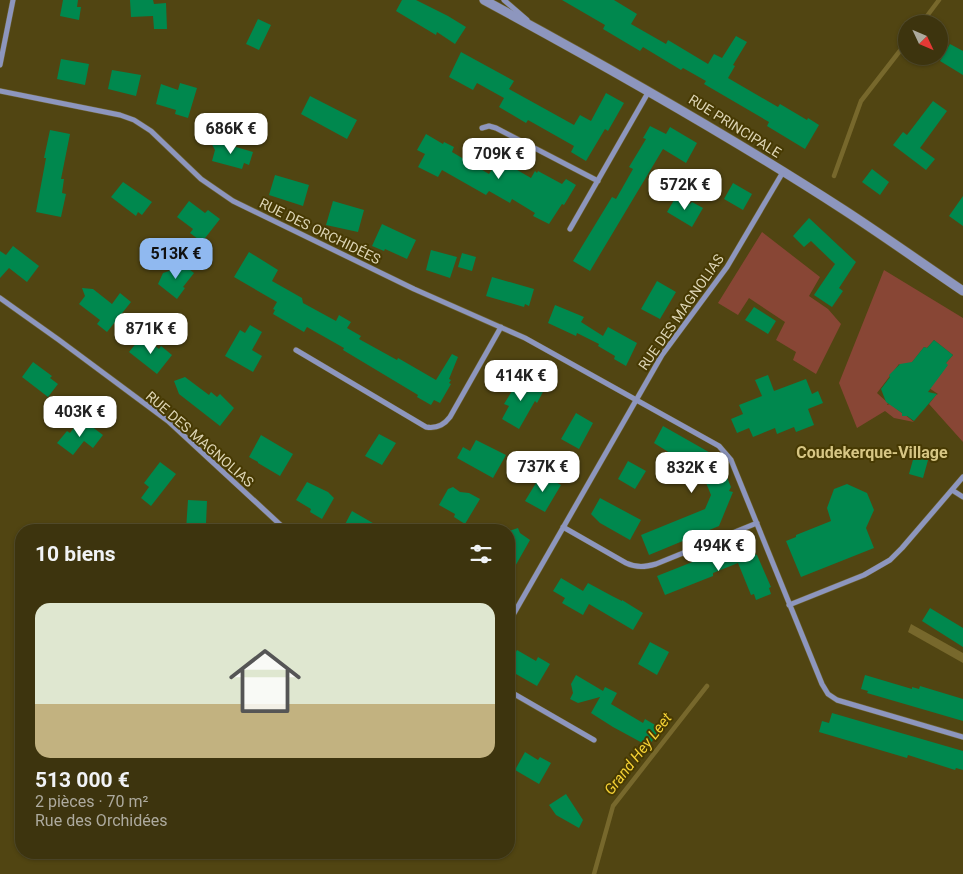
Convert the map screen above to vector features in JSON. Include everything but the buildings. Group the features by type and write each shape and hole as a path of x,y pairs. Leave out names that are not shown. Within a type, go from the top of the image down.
{"street":[{"path":"0,65 13,0"},
{"name":"RUE PRINCIPALE","path":"484,0 650,91 845,210 963,291"},
{"path":"504,0 541,31"},
{"name":"RUE DES ORCHIDÉES","path":"0,91 120,115 134,120 158,137 200,179 233,201 414,289 501,327 560,356 724,450 731,460 789,605 828,694 837,700 963,736"},
{"path":"570,229 650,91"},
{"path":"482,128 489,126 496,128 598,181"},
{"name":"RUE DES MAGNOLIAS","path":"515,611 668,346 727,267 783,172"},
{"name":"RUE DES MAGNOLIAS","path":"0,298 60,340 168,422 279,524"},
{"path":"296,350 426,426 435,428 444,424 450,417 501,327"},
{"path":"789,605 864,575 881,566 902,548 963,477"},
{"path":"952,490 963,496"},
{"path":"563,527 626,563 632,566 643,567 656,564 756,523"},
{"path":"515,694 594,740"}],"shaded area":[{"path":"762,232 820,277 809,296 828,309 841,324 816,374 793,360 796,352 776,340 785,322 749,298 738,315 718,303"},
{"path":"884,270 963,318 963,442 929,404 938,394 929,388 947,367 946,363 953,355 934,340 927,348 924,347 906,370 899,364 877,393 888,403 887,405 890,404 902,413 902,416 904,414 914,422 894,418 885,411 857,428 839,383"},
{"path":"911,624 963,653 963,663 908,632"}],"waterway":[{"name":"Grand Hey Leet","path":"928,15 939,0"},
{"name":"Grand Hey Leet","path":"834,176 861,101 898,53"},
{"name":"Grand Hey Leet","path":"594,874 613,806 707,686"}],"district":[{"name":"Coudekerque-Village","path":"872,452"}]}
